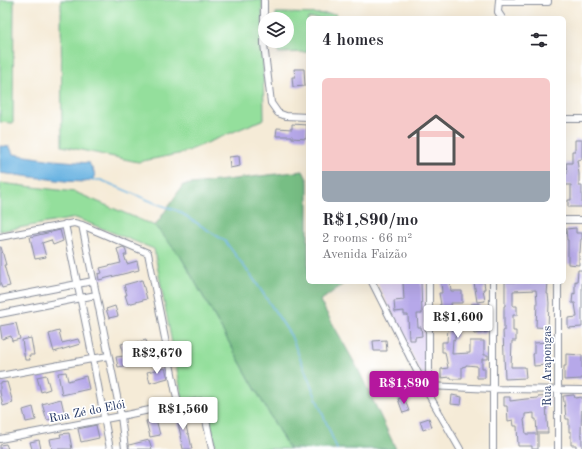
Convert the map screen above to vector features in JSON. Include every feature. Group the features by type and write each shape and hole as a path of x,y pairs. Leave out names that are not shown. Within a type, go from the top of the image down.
{"street":[{"path":"264,0 264,44 271,102 278,113 286,116 306,117"},
{"path":"501,16 498,12 499,1 548,2 548,0"},
{"path":"566,119 582,119"},
{"path":"566,220 582,220"},
{"path":"0,237 74,223 148,253 178,404"},
{"path":"65,224 110,449"},
{"path":"82,225 120,416 125,449"},
{"path":"0,299 93,281"},
{"path":"373,284 429,395 460,449"},
{"path":"429,284 429,395"},
{"path":"493,284 493,449"},
{"name":"Rua Arapongas","path":"558,284 558,449"},
{"path":"0,314 96,295"},
{"path":"0,376 108,356"},
{"path":"429,386 493,389 582,390"},
{"name":"Rua Zé do Elói","path":"0,439 178,404 202,401 212,449"}],"shaded area":[{"path":"378,284 425,284 426,383"}],"green space":[{"path":"0,0 14,0 13,123 0,122"},
{"path":"61,0 262,0 262,12 258,12 258,48 263,48 264,119 183,153 138,162 62,146"},
{"path":"294,13 336,14 336,16 306,16 306,52 278,53 278,48 294,48"},
{"path":"303,171 306,177 306,284 343,284 320,301 358,369 396,449 289,449 181,257 155,226 183,185"},
{"path":"0,183 75,192 155,226 181,257 289,449 216,449 206,399 183,401 154,249 76,218 0,231"}],"water":[{"path":"0,146 10,147 13,154 53,160 89,163 95,175 92,180 85,182 0,173"}],"building":[{"path":"294,69 304,69 305,86 293,87 292,77 295,77"},
{"path":"292,124 306,125 306,139 292,138 292,136 276,136 277,128 292,129"},
{"path":"575,140 582,140 582,159 577,160 579,186 582,186 582,207 568,207 568,200 571,200 571,185 566,185 566,163 572,163 572,151 575,151"},
{"path":"239,156 240,166 230,168 229,157"},
{"path":"576,228 576,233 582,233 579,265 568,264 568,240 566,229"},
{"path":"60,230 63,241 53,245 51,240 42,243 46,257 35,259 30,237"},
{"path":"0,247 6,265 4,265 10,286 2,288 0,283"},
{"path":"123,247 125,248 127,255 124,255 127,264 137,261 139,270 99,280 98,274 102,273 100,268 121,263 117,249"},
{"path":"578,270 582,270 582,327 568,328 568,318 577,317 575,303 572,303 573,293 575,294 575,281 577,282"},
{"path":"142,280 147,299 128,304 124,285"},
{"path":"403,284 421,284 422,314 417,314 418,327 421,327 422,336 415,337 415,340 409,340 408,315 404,315 404,311 395,312 394,301 404,300"},
{"path":"441,284 450,284 451,291 462,291 462,303 451,303 452,330 457,331 455,340 453,339 452,354 470,353 470,341 484,341 484,355 488,355 488,359 482,359 482,368 485,368 485,378 477,378 477,366 466,365 462,367 462,379 451,379 451,377 441,378 441,369 448,368 445,352 442,352 442,342 447,342 448,327 440,327 441,319 439,305 441,305 439,293 442,293"},
{"path":"474,284 484,284 485,289 483,289 485,301 477,302"},
{"path":"505,284 548,284 548,328 536,327 536,290 513,291 513,306 517,306 517,315 513,315 513,331 516,331 516,341 512,341 511,367 525,367 526,378 505,379 503,331"},
{"path":"471,304 480,304 481,317 484,317 484,324 488,324 488,332 474,334 473,328 463,328 462,316 472,315"},
{"path":"115,306 118,316 109,318 106,309"},
{"path":"16,323 20,339 12,341 11,336 2,339 0,326"},
{"path":"59,331 62,343 78,339 80,344 54,352 49,334"},
{"path":"31,338 34,355 29,355 30,360 25,360 22,340"},
{"path":"146,340 149,352 158,351 159,356 157,356 157,360 140,363 140,360 129,362 130,365 118,367 116,357 124,356 121,344 129,342 129,344"},
{"path":"386,340 387,351 374,351 373,341"},
{"path":"548,342 548,352 546,353 547,365 534,366 534,343"},
{"path":"566,354 582,355 582,379 564,380"},
{"path":"165,368 168,378 150,383 147,372"},
{"path":"66,372 68,381 86,376 89,389 62,395 58,373"},
{"path":"403,372 407,381 392,390 387,381"},
{"path":"46,375 50,389 41,392 37,377"},
{"path":"7,382 13,403 3,406 0,383"},
{"path":"452,395 462,397 461,405 451,404"},
{"path":"574,395 575,398 582,397 582,449 576,449 576,445 571,445 569,419 566,419 563,396"},
{"path":"549,396 550,404 546,405 548,433 537,433 534,413 525,414 524,420 526,434 538,434 538,449 532,449 532,446 518,446 517,426 514,426 513,420 508,421 507,406 504,406 504,397 510,397 510,401"},
{"path":"404,397 409,411 403,413 398,399"},
{"path":"61,399 65,416 47,420 42,404"},
{"path":"33,407 36,420 26,422 23,410"},
{"path":"182,411 192,449 183,449 175,412"},
{"path":"155,415 160,435 150,437 146,421 151,420 150,417"},
{"path":"429,418 432,427 423,430 420,421"},
{"path":"96,425 99,438 81,442 78,429"},
{"path":"69,433 72,449 52,449 50,439 61,437 60,434"},
{"path":"39,440 41,449 32,449 30,442"},
{"path":"149,440 152,449 129,449 129,445"},
{"path":"6,444 8,449 0,449 0,445"}],"waterway":[{"path":"92,180 101,180 178,211 225,241 255,281 291,336 337,449"}]}
